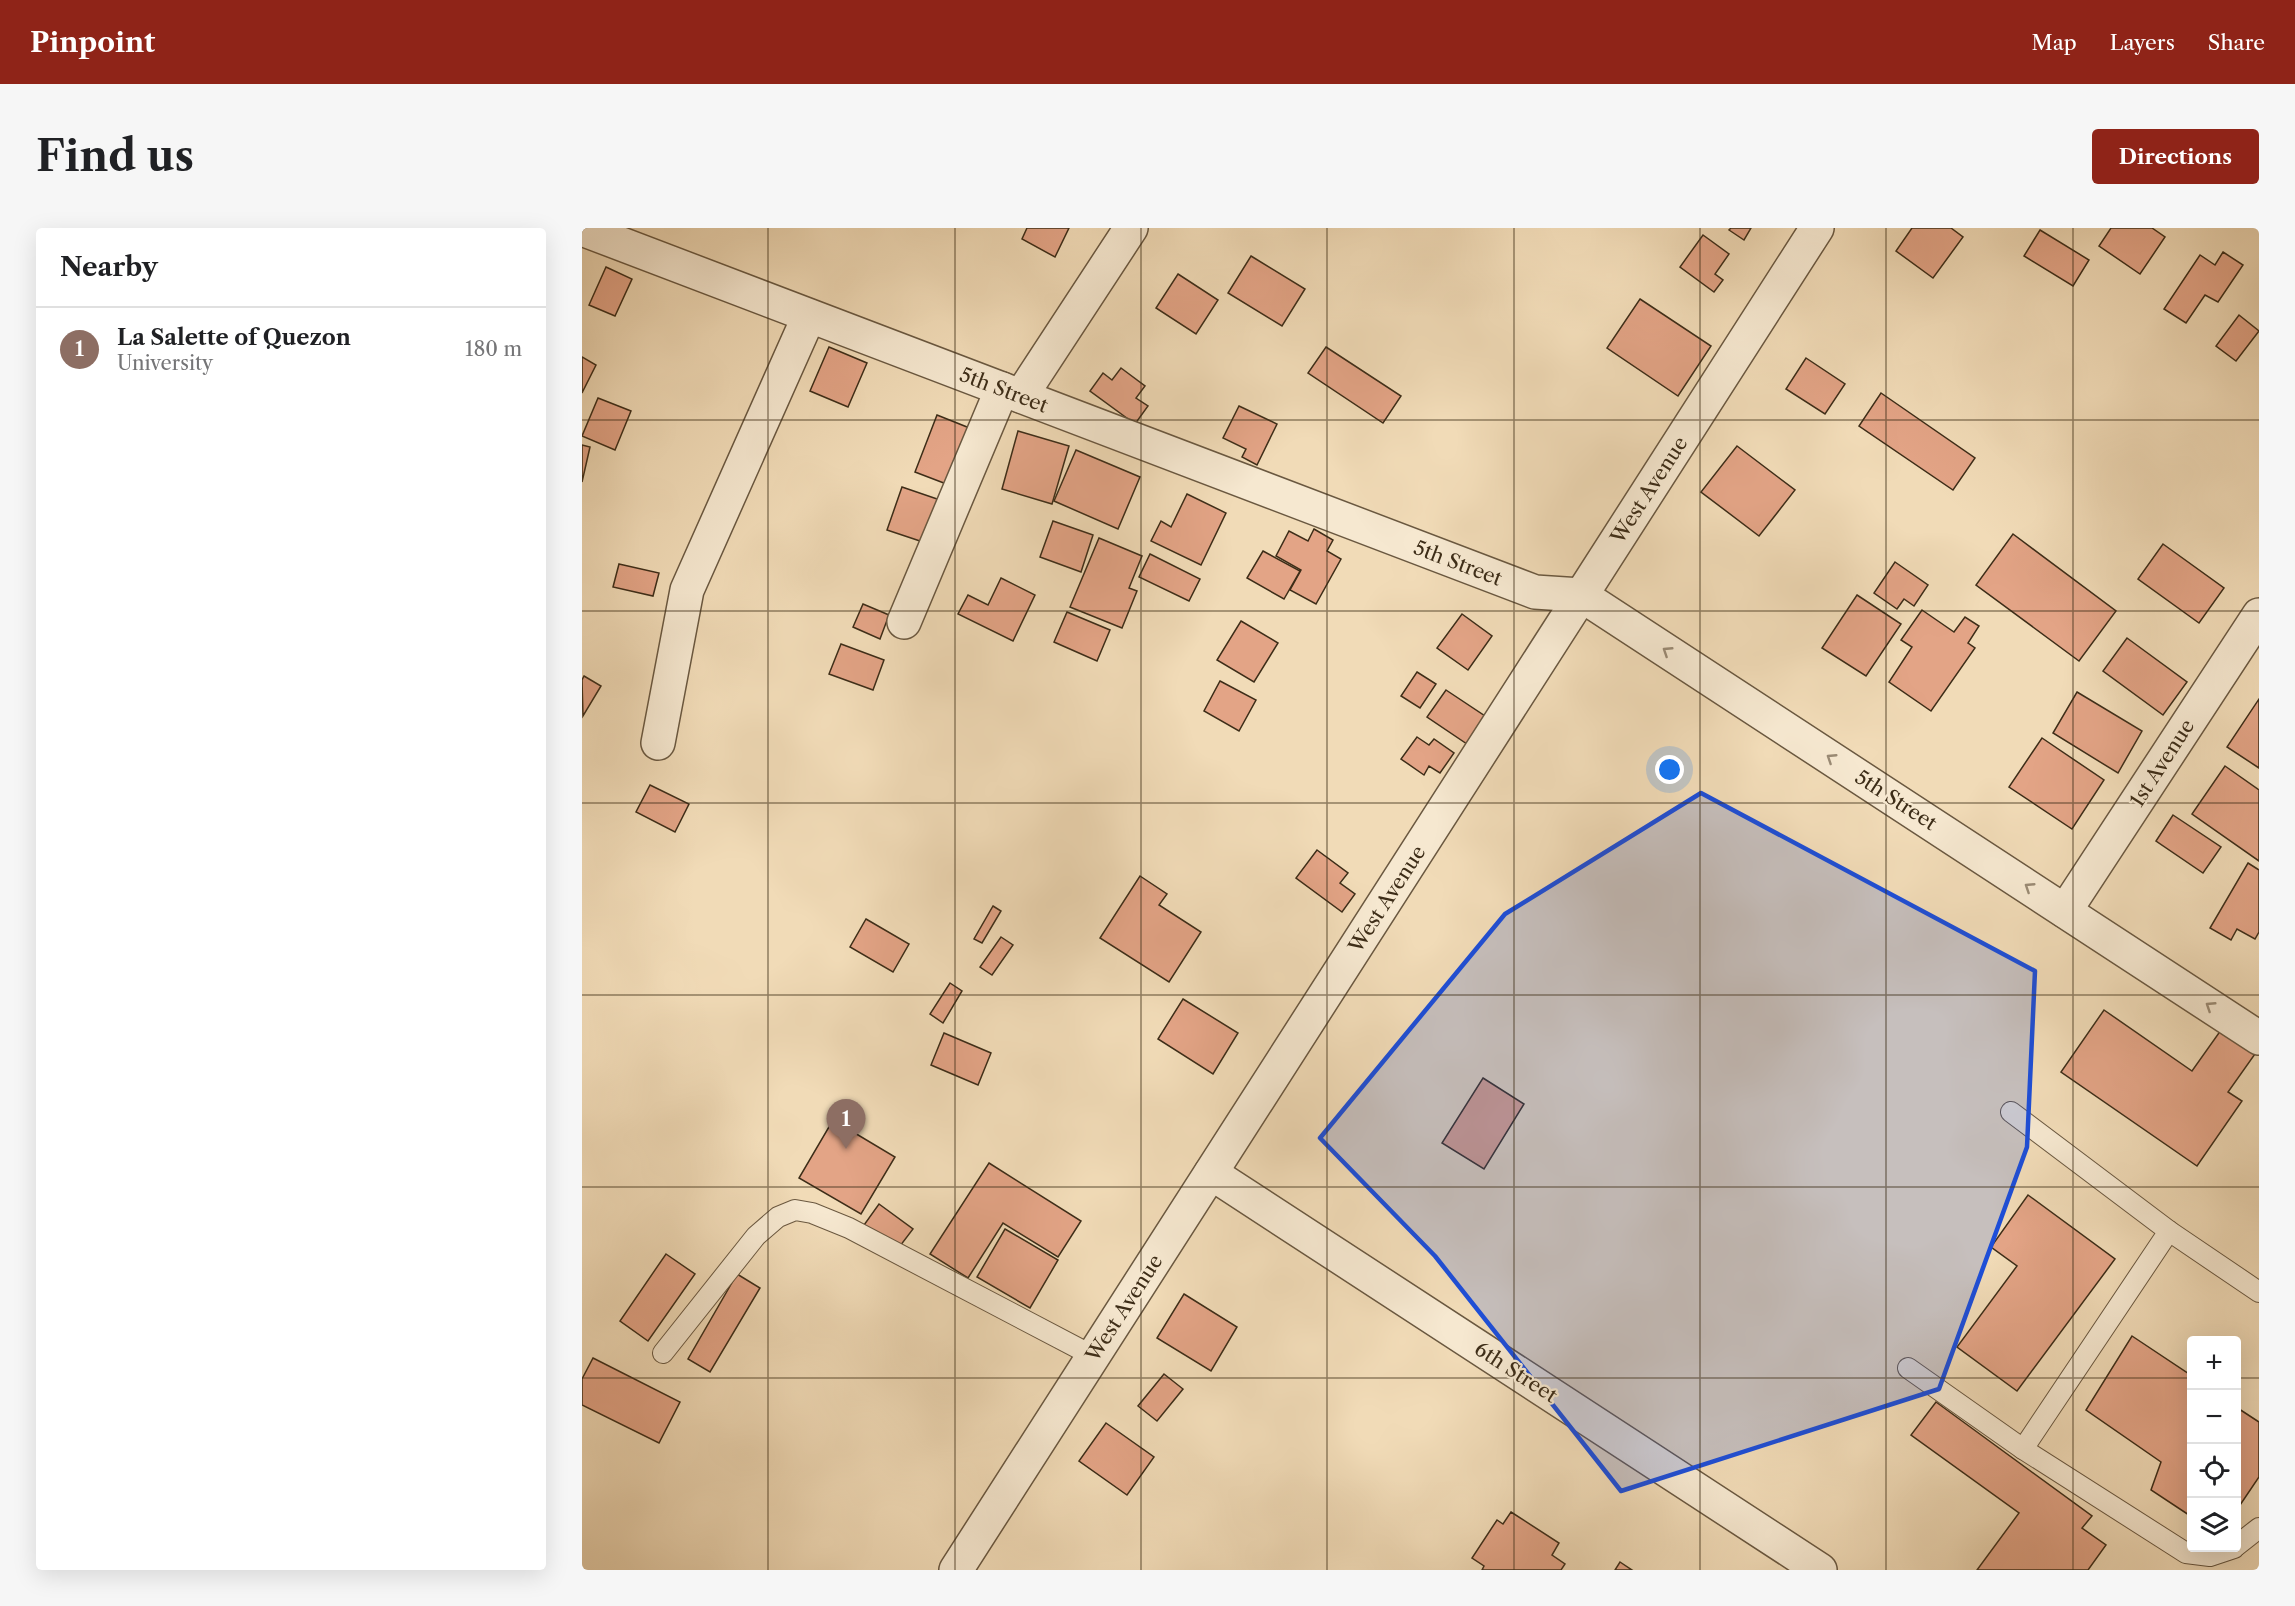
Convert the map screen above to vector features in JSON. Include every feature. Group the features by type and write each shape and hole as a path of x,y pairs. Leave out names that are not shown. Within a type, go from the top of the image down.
{"street":[{"path":"904,622 1012,393 1131,228"},
{"name":"West Avenue","path":"956,1570 1817,228"},
{"name":"5th Street","path":"582,229 1535,592 1581,595 2259,1038"},
{"path":"658,743 687,590 809,316"},
{"name":"1st Avenue","path":"2065,911 2259,615"},
{"name":"6th Street","path":"1211,1173 1820,1570"}],"lane":[{"path":"2012,1112 2169,1231 2259,1292"},
{"path":"663,1353 756,1236 778,1217 795,1210 812,1213 849,1228 1093,1356"},
{"path":"2023,1449 2169,1231"},
{"path":"1908,1368 2023,1449 2186,1553 2210,1556 2221,1552"},
{"path":"2241,1542 2259,1528"}],"highlighted area":[{"path":"1701,793 2035,971 2027,1147 1939,1389 1621,1491 1435,1256 1320,1138 1505,914"}],"building":[{"path":"1027,228 1069,228 1055,257 1022,239"},
{"path":"1731,228 1751,228 1744,240 1729,230"},
{"path":"1912,228 1951,228 1963,237 1933,278 1896,251"},
{"path":"2111,228 2152,228 2165,237 2140,274 2099,246"},
{"path":"2040,230 2089,260 2073,286 2024,256"},
{"path":"1703,235 1729,254 1715,274 1723,280 1714,292 1680,267"},
{"path":"2223,252 2243,265 2218,302 2205,295 2186,323 2164,309 2200,255 2215,265"},
{"path":"1251,256 1305,289 1282,326 1228,293"},
{"path":"606,267 632,279 615,316 589,305"},
{"path":"1178,274 1218,300 1196,334 1156,308"},
{"path":"1640,299 1711,346 1678,396 1607,348"},
{"path":"2239,315 2259,331 2236,361 2216,346"},
{"path":"829,347 867,363 848,407 810,391"},
{"path":"1326,347 1401,396 1383,423 1308,373"},
{"path":"582,357 596,365 582,393"},
{"path":"1806,358 1845,384 1825,414 1786,389"},
{"path":"1121,368 1145,386 1136,398 1148,406 1135,424 1090,391 1103,373 1112,380"},
{"path":"1881,393 1975,458 1953,490 1859,426"},
{"path":"598,398 631,411 615,450 582,436"},
{"path":"1239,406 1277,424 1257,465 1242,457 1246,449 1223,438"},
{"path":"937,415 972,429 949,485 915,472"},
{"path":"1018,431 1069,446 1052,504 1002,489"},
{"path":"582,445 590,447 582,482"},
{"path":"1737,446 1795,490 1759,536 1701,492"},
{"path":"1076,450 1140,477 1118,529 1054,501"},
{"path":"902,487 943,501 929,544 887,530"},
{"path":"1187,494 1226,513 1201,565 1151,541 1161,521 1171,527"},
{"path":"1053,521 1093,535 1081,572 1040,557"},
{"path":"1314,529 1333,540 1327,551 1341,559 1316,604 1290,590 1301,570 1276,556 1289,531 1308,541"},
{"path":"2013,534 2116,611 2079,661 1976,585"},
{"path":"1099,538 1142,556 1129,588 1137,591 1122,628 1070,607"},
{"path":"2163,544 2224,588 2199,623 2138,579"},
{"path":"1263,551 1300,571 1284,599 1247,578"},
{"path":"1150,554 1200,579 1189,601 1139,577"},
{"path":"1895,562 1928,585 1914,606 1904,599 1897,609 1874,593"},
{"path":"619,564 659,573 653,596 613,587"},
{"path":"1001,578 1035,595 1013,641 958,614 968,595 988,605"},
{"path":"1857,595 1901,624 1866,676 1822,648"},
{"path":"863,604 889,615 880,639 853,627"},
{"path":"1922,610 1954,632 1965,617 1979,626 1968,643 1975,648 1931,711 1889,682 1912,647 1901,640"},
{"path":"1067,612 1110,630 1097,661 1054,642"},
{"path":"1462,614 1492,636 1468,670 1437,648"},
{"path":"1241,621 1278,643 1254,682 1217,660"},
{"path":"2127,638 2187,682 2163,715 2103,671"},
{"path":"841,644 884,660 873,690 829,674"},
{"path":"1417,672 1436,684 1420,708 1401,696"},
{"path":"584,676 601,686 583,716 582,680"},
{"path":"1220,681 1256,700 1239,731 1204,711"},
{"path":"1446,690 1485,716 1467,744 1427,717"},
{"path":"2077,692 2142,731 2118,773 2053,733"},
{"path":"2259,699 2259,768 2227,747"},
{"path":"1417,737 1429,745 1434,739 1454,753 1440,773 1429,766 1424,775 1401,759"},
{"path":"2042,738 2104,780 2072,829 2009,787"},
{"path":"2225,766 2259,790 2259,861 2192,814"},
{"path":"650,785 689,804 675,832 636,812"},
{"path":"2173,815 2221,847 2203,873 2156,841"},
{"path":"1317,850 1348,873 1340,883 1355,894 1342,912 1296,878"},
{"path":"2248,863 2259,870 2259,932 2255,939 2237,929 2231,940 2210,928"},
{"path":"1140,876 1167,894 1159,905 1201,932 1169,982 1100,938"},
{"path":"993,906 1001,911 982,943 974,939"},
{"path":"866,919 909,944 893,972 850,947"},
{"path":"1001,937 1013,945 992,975 980,967"},
{"path":"950,983 962,991 943,1023 930,1014"},
{"path":"1183,999 1238,1033 1213,1074 1158,1039"},
{"path":"2104,1010 2192,1071 2221,1030 2255,1054 2228,1092 2242,1101 2197,1166 2061,1072"},
{"path":"944,1033 991,1053 978,1085 931,1065"},
{"path":"1483,1078 1524,1104 1484,1169 1442,1143"},
{"path":"833,1120 895,1157 861,1214 799,1178"},
{"path":"989,1163 1081,1221 1058,1257 1003,1223 968,1278 930,1254"},
{"path":"2028,1195 2115,1259 2017,1391 1957,1347 2017,1266 1991,1247"},
{"path":"879,1204 913,1229 897,1250 864,1225"},
{"path":"1005,1229 1058,1260 1030,1308 977,1277"},
{"path":"666,1254 695,1274 648,1341 620,1321"},
{"path":"737,1274 760,1288 710,1372 688,1359"},
{"path":"1184,1294 1237,1327 1211,1371 1157,1338"},
{"path":"2132,1336 2187,1373 2187,1514 2151,1490 2161,1462 2086,1410"},
{"path":"593,1358 680,1402 659,1443 582,1405 582,1379"},
{"path":"1164,1374 1183,1389 1157,1421 1138,1406"},
{"path":"1936,1402 2092,1516 2082,1528 2106,1545 2088,1570 1977,1570 2019,1513 1911,1435"},
{"path":"2241,1410 2259,1422 2259,1477 2241,1504"},
{"path":"1106,1423 1154,1457 1127,1495 1079,1461"},
{"path":"1511,1512 1559,1543 1552,1555 1565,1564 1561,1570 1482,1570 1484,1566 1472,1558 1497,1520 1503,1524"},
{"path":"1620,1562 1632,1570 1615,1570"}],"place":[{"name":"La Salette of Quezon","path":"846,1149"}]}
